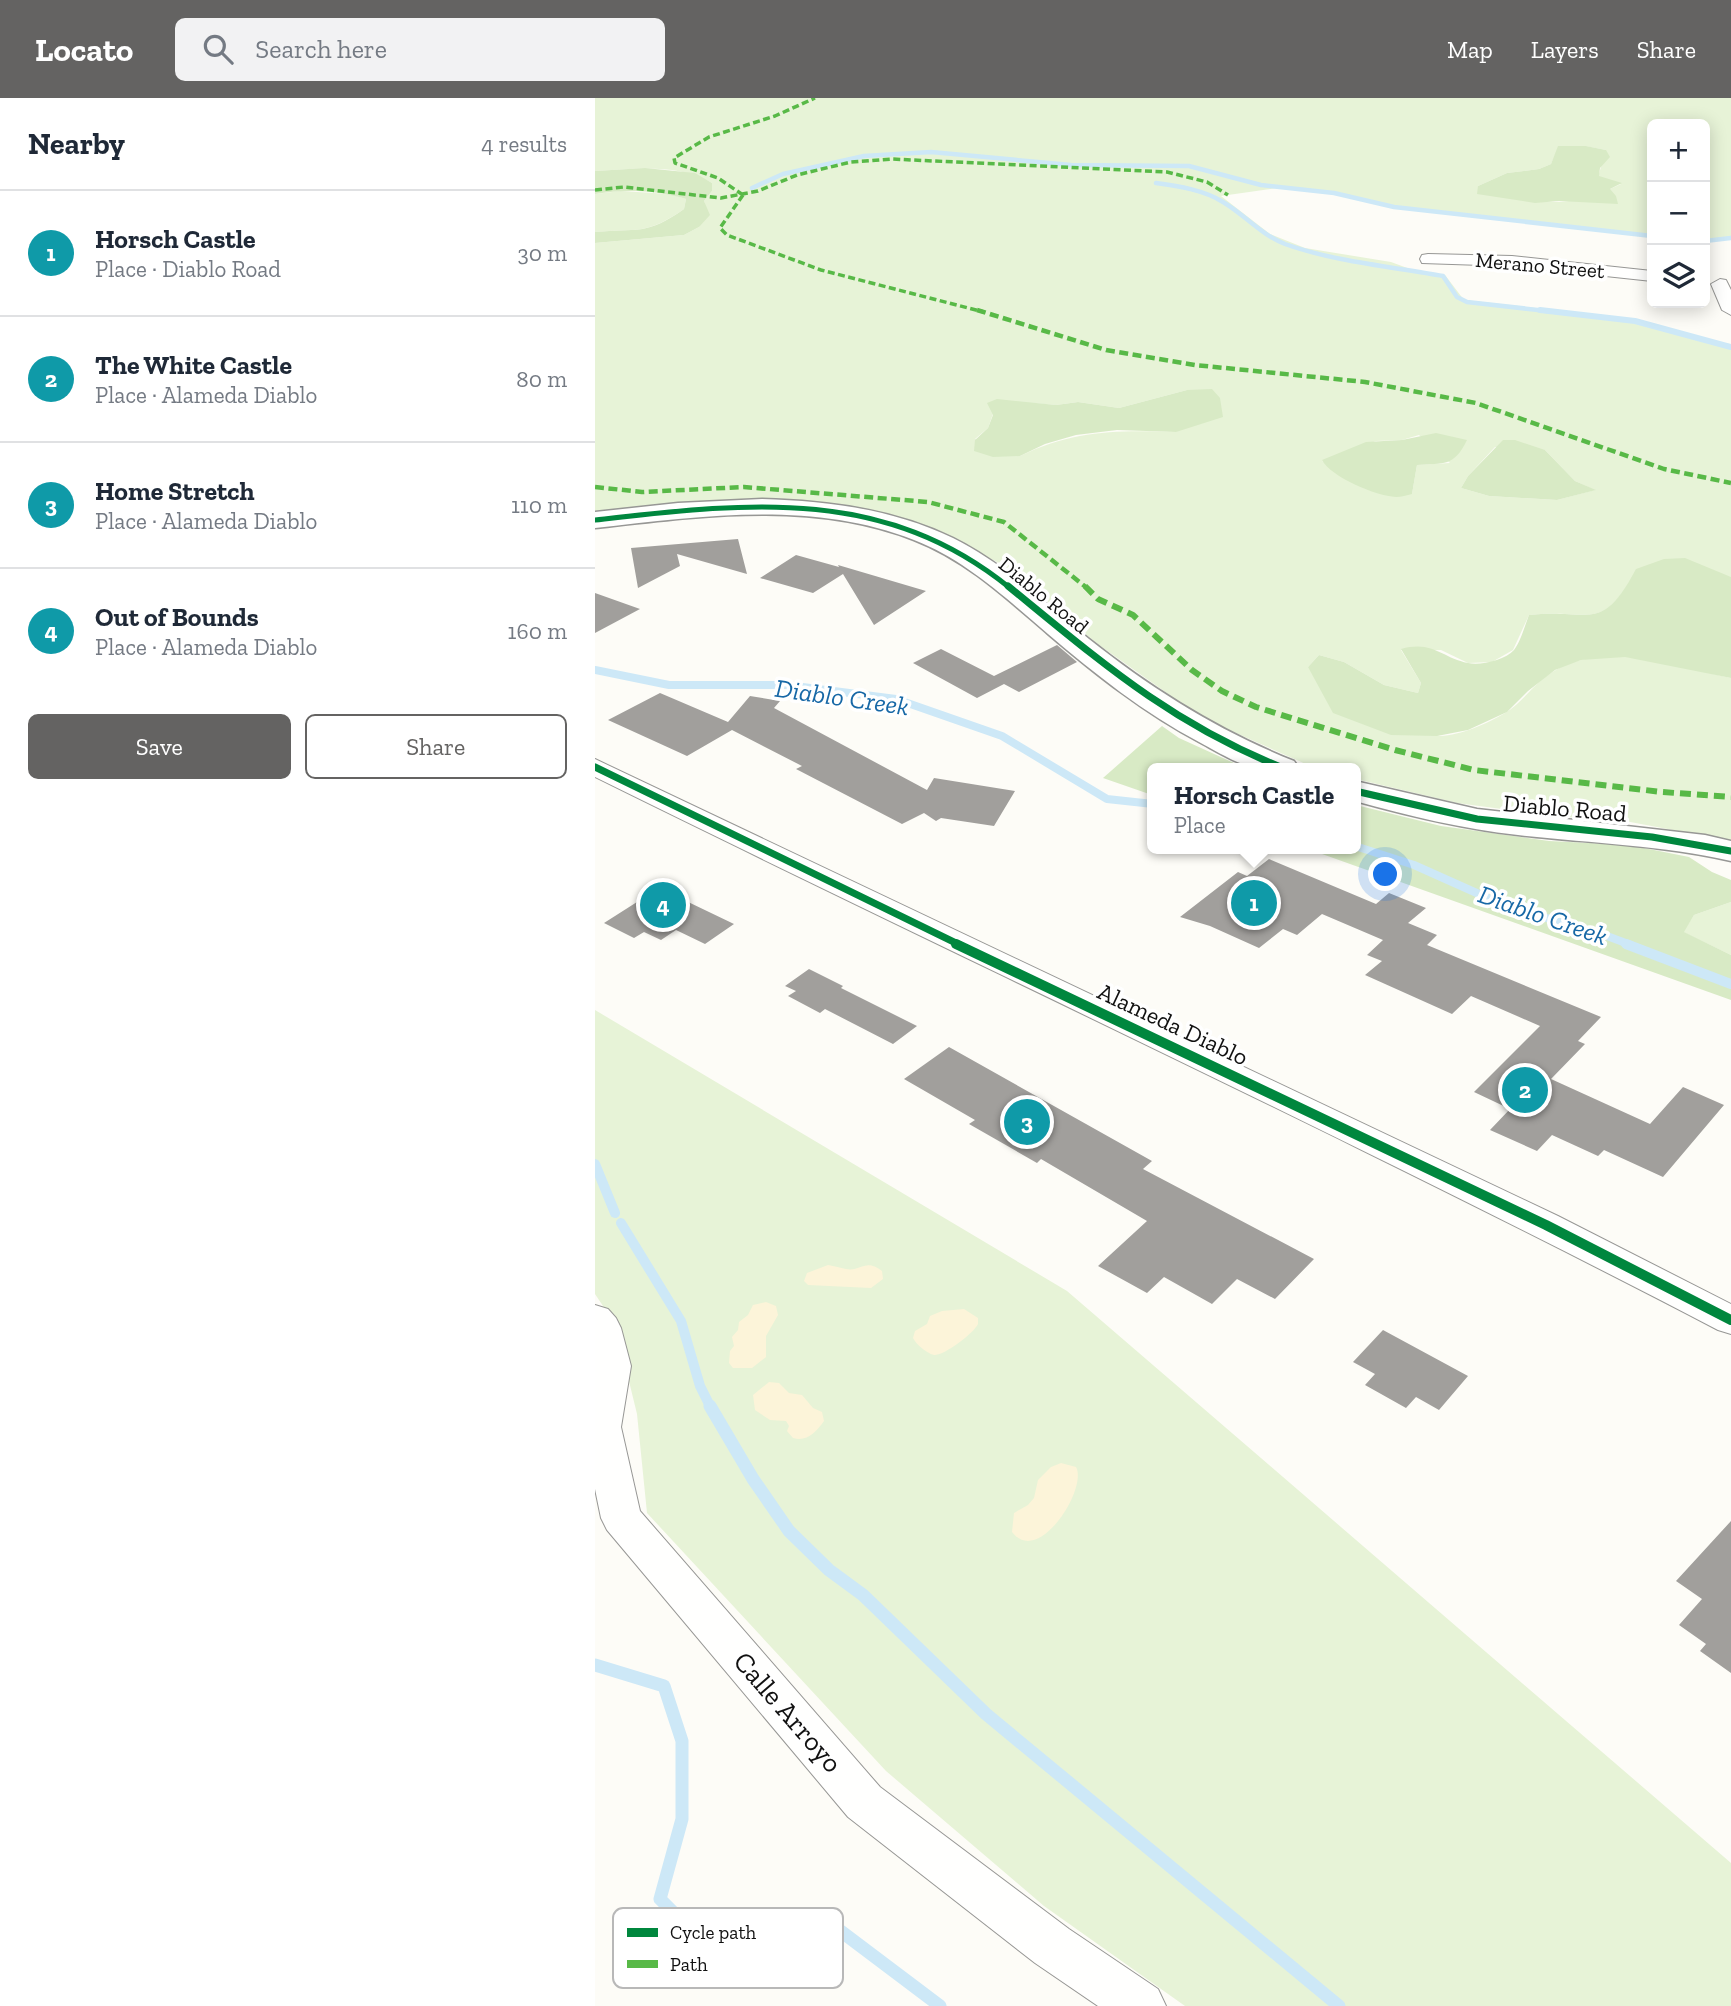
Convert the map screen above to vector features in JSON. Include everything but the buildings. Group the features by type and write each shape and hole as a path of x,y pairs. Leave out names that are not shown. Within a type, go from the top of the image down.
{"street":[{"name":"Merano Street","path":"1428,258 1527,263 1647,275"},
{"path":"1719,284 1731,310"},
{"name":"Diablo Road","path":"595,520 709,508 779,508 848,513 902,526 938,541 988,572 1098,661 1179,720 1272,763"},
{"name":"Alameda Diablo","path":"595,767 892,913 1224,1069 1546,1225 1731,1320"},
{"name":"Diablo Road","path":"1361,792 1416,807 1494,822 1660,837 1731,850"},
{"name":"Calle Arroyo","path":"595,1319 603,1328 612,1366 602,1427 621,1518 864,1802 1052,1946 1141,2006"}],"green space":[{"path":"595,98 1731,98 1731,238 1710,239 1710,119 1647,119 1647,235 1404,208 1330,193 1277,188 1221,196 1270,234 1305,248 1391,262 1410,269 1445,275 1464,300 1627,318 1706,341 1731,344 1731,577 1637,569 1625,590 1603,611 1580,615 1529,615 1513,650 1492,662 1468,663 1441,650 1401,650 1421,683 1418,693 1384,685 1344,662 1319,655 1308,667 1398,717 1440,736 1465,731 1490,721 1505,713 1554,671 1574,662 1596,657 1641,659 1731,678 1731,841 1625,821 1553,816 1457,803 1361,780 1361,763 1303,763 1202,718 1099,645 997,562 947,536 907,520 852,507 595,513 595,243 684,235 699,227 706,208 704,201 712,191 712,183 685,172 595,171","holes":["1559,146 1585,146 1606,150 1598,177 1621,184 1582,199 1549,202 1517,197 1478,186 1507,173 1539,169 1551,164","1187,390 1176,432 1134,431 1078,436 1020,456 975,439 988,428 993,414 1031,403 1056,405 1078,402 1119,408","1419,435 1450,463 1417,465 1412,494 1322,461 1376,441 1402,440","1495,447 1545,450 1575,481 1595,490 1557,500 1489,496 1461,488 1468,476"]},
{"path":"1558,146 1586,146 1606,150 1610,157 1600,168 1599,176 1622,183 1610,189 1618,204 1559,201 1535,203 1477,194 1478,186 1507,173 1539,169 1551,164"},
{"path":"645,168 695,173 712,183 712,191 704,201 710,215 699,227 684,235 595,243 595,232 650,227 684,209 686,199 664,194 618,191 595,194 595,171"},
{"path":"621,191 670,194 686,199 684,209 650,227 595,232 595,194"},
{"path":"1212,389 1220,398 1223,417 1176,432 1117,430 1076,435 1045,444 1020,456 993,457 974,451 975,440 988,428 993,415 987,403 997,399 1056,405 1078,402 1119,408 1187,390"},
{"path":"1436,433 1467,440 1457,455 1447,462 1417,465 1412,494 1396,497 1366,489 1344,479 1322,460 1366,442 1402,440"},
{"path":"1503,440 1515,440 1545,450 1575,481 1596,490 1557,500 1489,496 1461,488 1468,476"},
{"path":"1685,558 1731,577 1731,678 1625,657 1581,660 1555,670 1507,712 1468,730 1437,736 1391,735 1333,713 1308,667 1319,655 1344,662 1384,685 1418,693 1421,683 1401,649 1429,648 1473,664 1499,659 1514,650 1529,615 1580,615 1603,611 1624,590 1636,569 1664,559"},
{"path":"1162,726 1179,738 1234,763 1147,763 1147,793 1103,778"},
{"path":"1361,806 1441,826 1549,841 1629,845 1689,857 1712,872 1731,880 1731,902 1694,915 1684,932 1731,955 1731,1000 1322,854 1361,854"},
{"path":"1731,902 1731,955 1683,932 1694,915"},
{"path":"595,1010 1067,1291 1731,1863 1731,2006 1185,2006 1044,1906 886,1771 647,1513 637,1414 615,1324 595,1294"}],"sand":[{"path":"828,1265 844,1269 867,1265 876,1267 882,1271 883,1279 871,1288 808,1285 804,1281 807,1273"},
{"path":"766,1302 776,1306 778,1315 766,1336 766,1357 752,1368 733,1368 729,1363 730,1351 734,1346 732,1337 738,1330 739,1322 748,1315 753,1305"},
{"path":"964,1309 978,1318 978,1324 951,1348 934,1355 916,1343 913,1338 915,1331 927,1324 930,1316 942,1311"},
{"path":"769,1382 779,1383 789,1393 802,1395 813,1408 822,1412 824,1421 807,1437 793,1438 787,1431 789,1426 786,1421 770,1420 755,1410 753,1395"},
{"path":"1061,1463 1076,1467 1078,1478 1068,1506 1047,1533 1035,1540 1023,1540 1012,1532 1014,1513 1034,1498 1038,1480 1051,1467"}],"waterway":[{"path":"752,188 783,174 864,156 931,152 1071,165 1189,166 1261,185 1334,193 1394,207 1647,235"},
{"path":"1156,183 1208,194 1231,207 1268,235 1303,250 1443,276 1457,297 1467,302 1556,312"},
{"path":"1710,240 1731,238"},
{"path":"1540,310 1635,321 1731,347"},
{"name":"Diablo Creek","path":"595,670 669,685 787,685 896,699 1002,736 1107,799 1147,803"},
{"name":"Diablo Creek","path":"1361,848 1414,865 1508,907 1631,945"},
{"name":"Diablo Creek","path":"1626,944 1731,984"},
{"path":"595,1164 615,1213"},
{"path":"621,1223 681,1321 700,1386 710,1406"},
{"path":"710,1406 753,1479 789,1531 829,1570 863,1595 986,1714 1339,2006"},
{"path":"595,1665 664,1686 682,1741 682,1819 660,1899 669,1908"},
{"path":"843,1933 940,2006"}],"marked path":[{"path":"743,195 718,178 675,163 674,158 709,137 775,116 815,98"},
{"path":"595,190 624,187 721,198 758,191 797,175 851,162 892,159 1167,172 1207,182 1228,195"},
{"path":"743,195 720,228 727,235 821,270 992,314 1106,350 1195,365 1365,382 1476,403 1664,469 1731,483"},
{"path":"595,487 642,492 744,487 851,494 928,502 980,514 1004,522 1071,573 1098,599 1133,615 1192,670 1222,691 1256,707 1395,750 1474,770 1662,792 1731,797"}],"cycle path":[{"path":"595,520 762,506 845,512 886,521 925,535 985,569 1101,663 1149,698 1200,730 1271,763"},
{"path":"595,767 892,913 1546,1225 1731,1320"},
{"path":"1361,793 1477,819 1652,837 1731,851"}],"place":[{"name":"Horsch Castle","path":"1254,903"},
{"name":"Out of Bounds","path":"663,905"},
{"name":"The White Castle","path":"1525,1090"},
{"name":"Home Stretch","path":"1027,1122"}]}
